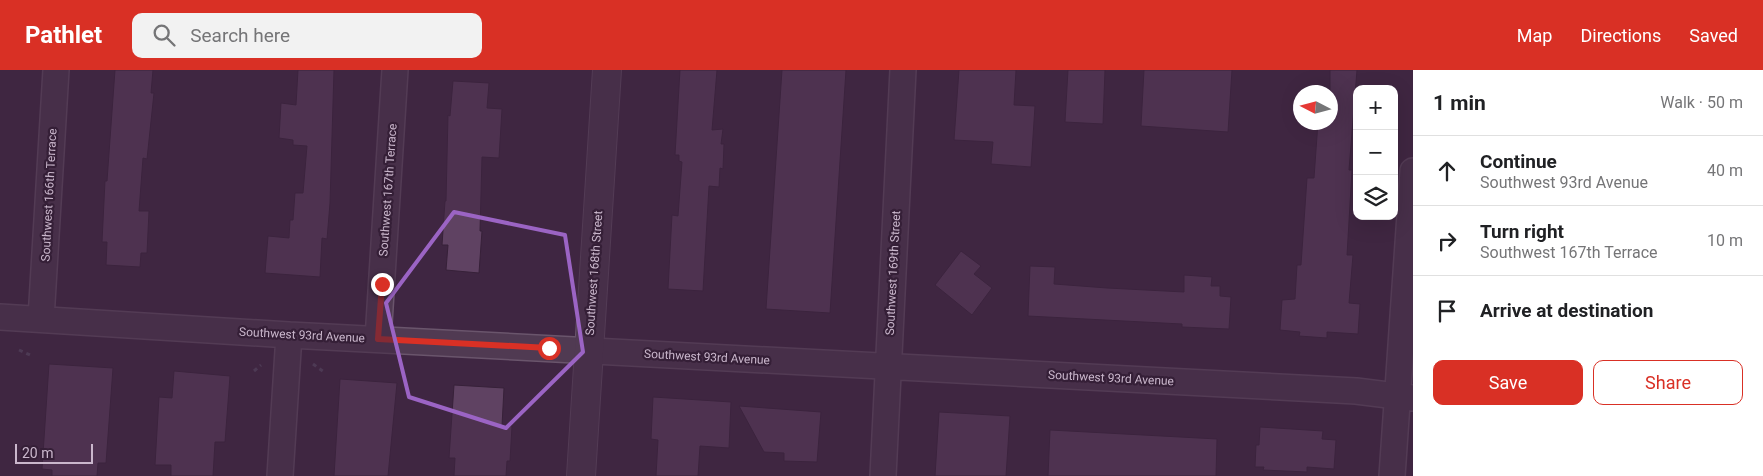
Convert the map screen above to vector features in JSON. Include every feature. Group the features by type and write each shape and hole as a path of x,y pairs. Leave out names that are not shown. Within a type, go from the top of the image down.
{"street":[{"name":"Southwest 166th Terrace","path":"41,319 56,70"},
{"name":"Southwest 167th Terrace","path":"378,339 395,70"},
{"name":"Southwest 168th Street","path":"581,476 607,70"},
{"name":"Southwest 169th Street","path":"883,476 904,70"},
{"path":"1392,476 1405,397 1413,171"},
{"name":"Southwest 93rd Avenue","path":"0,317 289,335 1356,391 1405,397"},
{"path":"280,476 289,335"}],"path":[{"path":"19,350 30,355"},
{"path":"312,364 324,372"}],"highlighted area":[{"path":"454,212 565,235 583,352 506,428 409,397 386,303"}],"building":[{"path":"115,70 153,70 151,93 154,93 147,159 143,158 139,211 149,211 147,253 141,253 140,267 106,265 107,242 102,242 105,181 107,181"},
{"path":"298,70 334,70 330,203 327,239 322,238 320,277 265,273 268,236 289,238 290,220 293,220 295,193 303,193 307,146 293,145 293,140 279,138 281,103 296,105"},
{"path":"680,70 717,70 712,130 723,129 721,144 724,144 723,169 720,168 719,187 709,186 703,291 668,289 672,215 678,216 682,162 679,161 679,155 675,155"},
{"path":"782,70 846,70 830,313 766,309"},
{"path":"959,70 1016,70 1014,105 1035,106 1031,167 991,164 993,142 954,140"},
{"path":"1068,70 1105,70 1103,124 1065,122"},
{"path":"1144,70 1232,70 1228,132 1141,126"},
{"path":"1330,70 1357,70 1356,85 1353,85 1353,120 1349,170 1352,170 1347,255 1353,255 1349,303 1360,304 1358,334 1327,332 1327,338 1299,336 1300,332 1280,330 1282,300 1295,299 1297,265 1301,265 1307,178 1314,178 1317,130 1338,130 1338,85 1330,85"},
{"path":"453,81 489,83 487,108 502,109 499,158 482,157 480,231 482,231 479,273 446,270 448,245 442,245 446,201 448,115 450,116"},
{"path":"961,251 981,266 974,274 992,288 972,315 935,285"},
{"path":"1030,266 1055,267 1054,284 1107,288 1184,292 1184,275 1212,277 1211,286 1220,286 1220,296 1231,297 1229,329 1182,327 1182,324 1028,316"},
{"path":"49,364 113,368 106,463 98,463 97,476 52,476 52,470 42,469"},
{"path":"174,371 230,376 225,442 215,442 213,476 171,476 171,465 155,465 159,397 172,398"},
{"path":"340,379 397,383 388,476 334,476"},
{"path":"454,385 504,388 502,426 512,426 510,461 507,461 506,476 454,476 455,458 449,458"},
{"path":"653,397 731,402 729,448 700,446 698,476 656,476 658,440 651,439"},
{"path":"739,406 821,412 817,462 784,461 784,453 764,452"},
{"path":"939,412 1010,416 1006,476 935,476"},
{"path":"1260,427 1323,431 1322,439 1336,440 1334,469 1307,467 1307,472 1263,470 1264,467 1255,467 1256,445 1259,445"},
{"path":"1050,430 1217,439 1216,476 1048,476"}],"route":[{"path":"382,284 378,339 549,348"}]}
